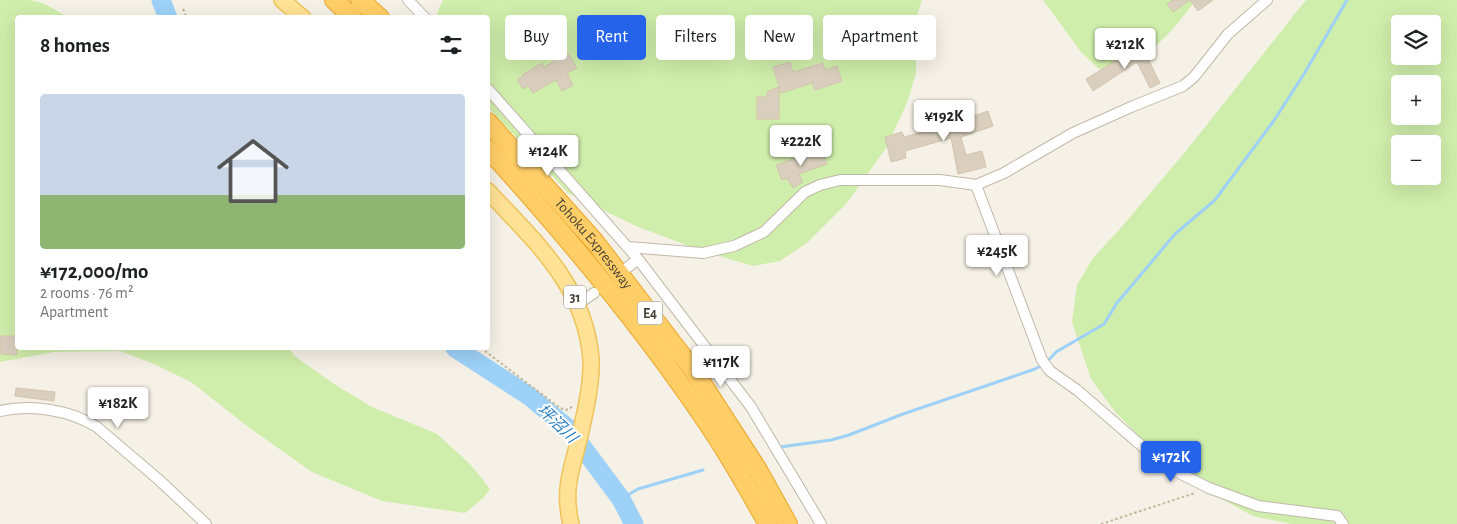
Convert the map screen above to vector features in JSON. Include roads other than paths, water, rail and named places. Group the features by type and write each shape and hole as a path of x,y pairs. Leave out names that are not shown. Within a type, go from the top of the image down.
{"highway":[{"path":"334,0 351,15"},
{"path":"360,0 377,15"},
{"name":"Tohoku Expressway","path":"490,124 595,242 688,363 743,446 788,524"},
{"name":"Tohoku Expressway","path":"490,151 570,242 622,305 661,357 710,427 768,524"}],"main road":[{"path":"282,0 300,15"},
{"name":"31","path":"490,193 555,265 569,286 578,304 588,341 591,361 588,394 581,432 569,475 567,509 571,524"}],"street":[{"path":"408,0 422,15"},
{"path":"628,247 703,253 734,246 764,232 805,192 820,185 840,180 940,180 976,185 1004,173 1073,133 1184,86 1204,65 1228,34 1267,0"},
{"path":"490,91 638,258 751,407 821,524"},
{"path":"976,185 1044,364 1165,466 1209,488 1258,506 1337,516 1343,524"},
{"path":"628,267 638,258"},
{"path":"578,304 594,293"},
{"path":"0,411 50,410 87,421 97,427 158,479 206,524"}],"waterway":[{"name":"坪沼川","path":"161,0 167,15"},
{"path":"780,447 831,440 849,435 903,414 1035,369 1046,363 1056,352 1104,324 1117,303 1175,234 1215,200 1273,122 1304,74 1347,0"},
{"name":"坪沼川","path":"458,350 529,396 569,429 621,499 634,524"},
{"path":"621,499 638,489 703,470"}]}
